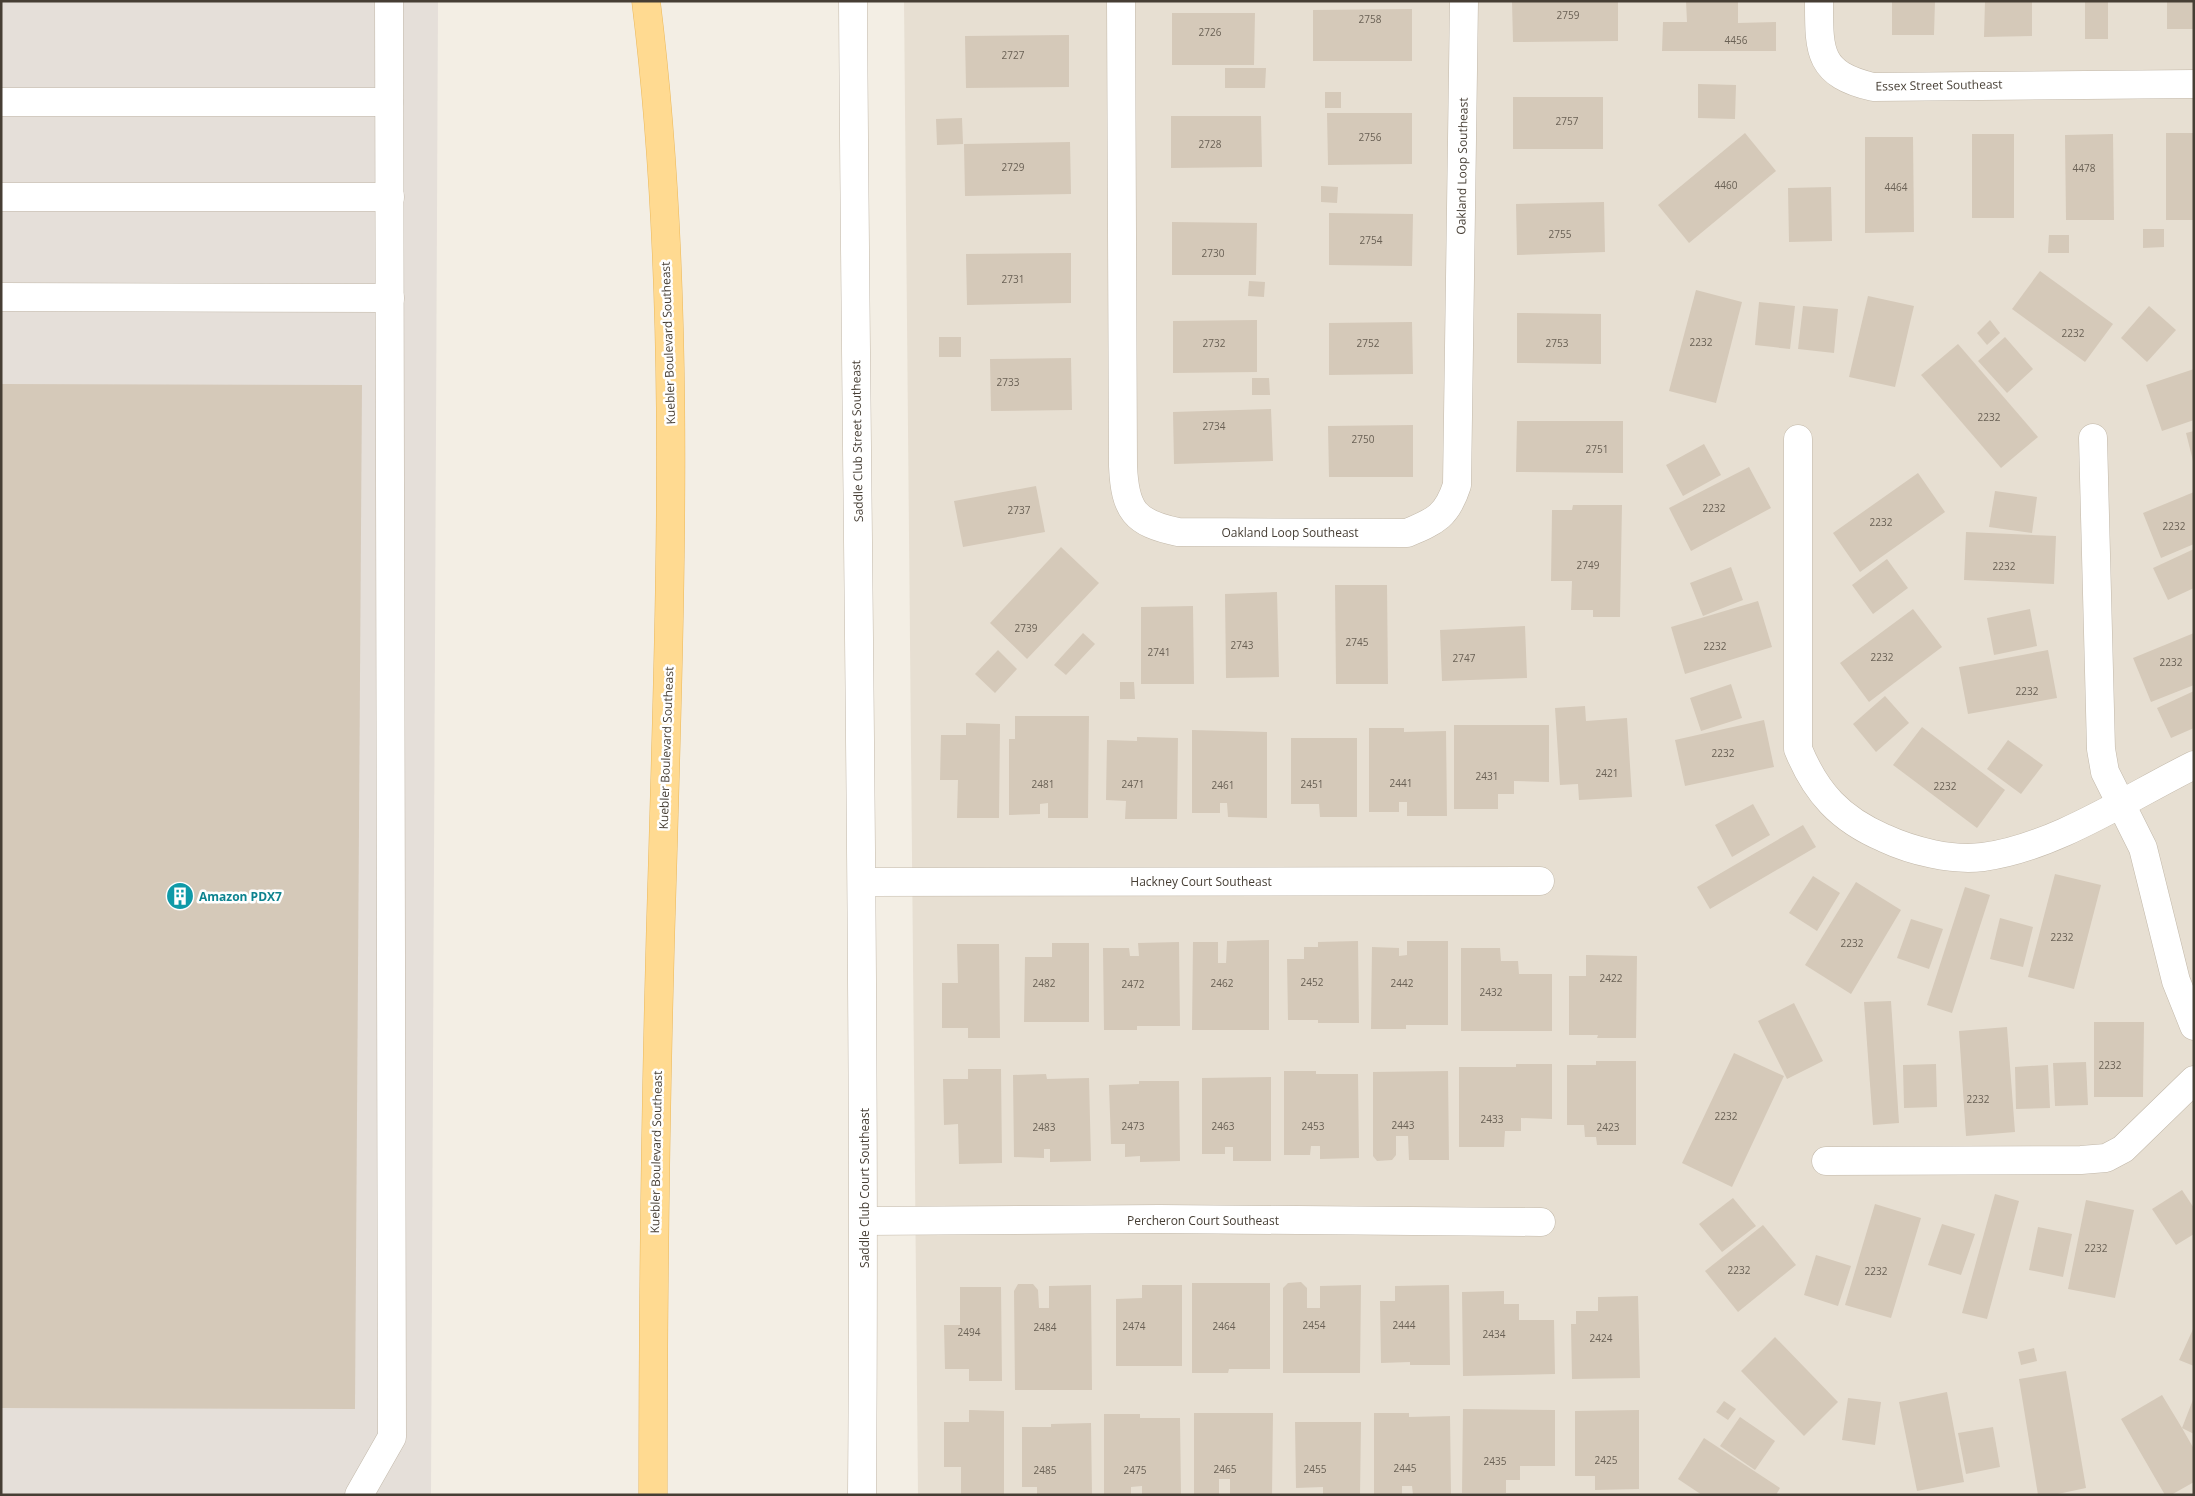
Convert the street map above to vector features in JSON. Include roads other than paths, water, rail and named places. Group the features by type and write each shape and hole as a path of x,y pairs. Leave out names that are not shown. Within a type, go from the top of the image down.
{"main road":[{"name":"Kuebler Boulevard Southeast","path":"646,1 658,121 664,214 671,444 670,595 654,1199 653,1495"}],"street":[{"path":"359,1495 392,1437 389,1"},
{"name":"Saddle Club Street Southeast","path":"853,1 862,882"},
{"name":"Oakland Loop Southeast","path":"1121,1 1123,466 1124,491 1133,511 1153,527 1178,532 1377,533 1407,533 1433,522 1451,504 1457,485 1464,1"},
{"name":"Essex Street Southeast","path":"1819,1 1819,29 1823,55 1834,72 1851,82 1873,87 2194,84"},
{"path":"1,102 389,102"},
{"path":"1,197 390,197"},
{"path":"1,296 390,298"},
{"path":"2093,438 2101,748 2105,772 2143,848 2176,981 2194,1026"},
{"path":"1798,439 1798,748 1807,772 1819,791 1856,823 1907,848 1947,856 1982,858 2018,850 2122,804 2194,764"},
{"name":"Hackney Court Southeast","path":"862,882 1540,880"},
{"name":"Saddle Club Court Southeast","path":"862,882 864,1221 862,1495"},
{"path":"1826,1161 2081,1160 2106,1158 2123,1149 2194,1080"},
{"name":"Percheron Court Southeast","path":"864,1221 1160,1219 1541,1222"}],"place":[{"name":"Amazon PDX7","path":"180,896"}]}
